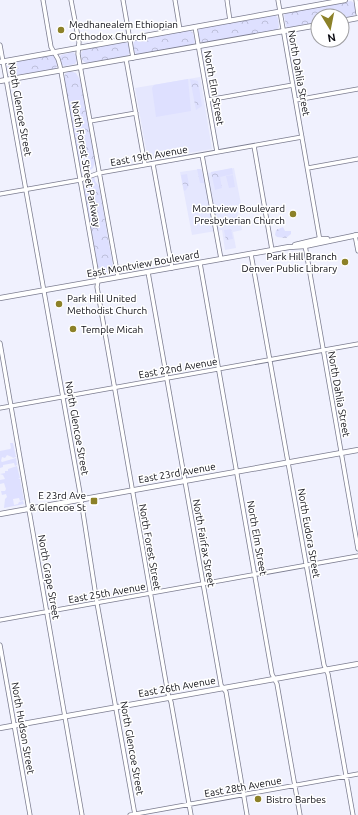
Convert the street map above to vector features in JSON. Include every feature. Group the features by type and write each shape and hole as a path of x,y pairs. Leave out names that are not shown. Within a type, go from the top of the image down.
{"street":[{"path":"43,0 51,47 54,52"},
{"name":"North Forest Street Parkway","path":"72,0 79,48 78,54 80,67 118,277"},
{"path":"123,0 133,58"},
{"path":"175,0 180,30"},
{"path":"227,0 230,21"},
{"name":"North Dahlia Street","path":"278,0 320,241"},
{"path":"1,61 345,0"},
{"path":"356,0 358,14"},
{"path":"0,81 310,26"},
{"name":"North Elm Street","path":"195,27 217,152"},
{"name":"North Glencoe Street","path":"0,45 1,61 6,80 81,500 133,815"},
{"name":"North Forest Street Parkway","path":"54,52 61,70 98,281"},
{"path":"126,59 145,165"},
{"path":"208,100 293,85"},
{"path":"296,100 358,89"},
{"path":"90,121 136,113"},
{"name":"East 19th Avenue","path":"0,194 80,180 99,173 302,137"},
{"path":"254,146 272,250"},
{"path":"202,155 221,259"},
{"path":"308,168 358,159"},
{"path":"153,164 172,268"},
{"path":"357,235 358,251"},
{"name":"East Montview Boulevard","path":"0,298 357,235"},
{"name":"North Dahlia Street","path":"304,244 358,549"},
{"name":"North Eudora Street","path":"251,254 324,665 353,815"},
{"name":"North Elm Street","path":"200,263 272,673 277,684 300,815"},
{"name":"North Fairfax Street","path":"148,272 202,584 221,685 226,692 247,815"},
{"name":"North Forest Street","path":"98,281 97,287 114,387 191,815"},
{"name":"North Grape Street","path":"0,342 82,815"},
{"name":"East 22nd Avenue","path":"0,408 358,344"},
{"name":"East 23rd Avenue","path":"0,514 358,450"},
{"name":"East 25th Avenue","path":"0,620 358,556"},
{"name":"North Hudson Street","path":"0,644 30,815"},
{"name":"East 26th Avenue","path":"0,728 358,664"},
{"name":"East 28th Avenue","path":"133,815 358,774"}],"shaded area":[{"path":"200,77 212,149 148,160 135,88"},
{"path":"234,168 242,209 237,210 239,224 241,224 242,230 233,232 236,248 225,250 222,230 192,235 180,172 201,169 203,174"}],"green space":[{"path":"351,1 354,3 356,13 350,17 350,8 314,8"},
{"path":"310,9 310,24 288,28 286,26 284,15 287,13"},
{"path":"275,15 278,18 279,27 277,30 203,43 200,41 198,31 200,28"},
{"path":"190,30 193,33 195,42 192,45 137,55 135,52 135,40"},
{"path":"125,42 129,44 130,53 127,56 87,63 82,60 81,53 84,49"},
{"path":"73,52 77,58 75,64 65,66 62,65 61,55"},
{"path":"52,55 56,58 57,66 55,69 9,76 7,63"},
{"path":"70,71 76,73 80,80 95,162 93,168 89,171 84,170 79,164 64,80 65,74"},
{"path":"188,79 191,111 156,117 152,88 154,85"},
{"path":"190,79 198,81 202,106 196,110"},
{"path":"232,168 233,174 220,177 222,188 215,190 211,172"},
{"path":"197,169 201,169 204,183 200,183"},
{"path":"187,174 189,185 184,191 181,175"},
{"path":"94,175 95,181 99,186 113,266 113,270 108,274 101,273 98,267 84,190 85,183"},
{"path":"233,175 235,187 229,188 226,176"},
{"path":"283,227 285,231 291,231 291,234 286,238 277,237 275,235 276,230"},
{"path":"231,229 233,239 226,240 224,230"},
{"path":"10,443 13,443 16,457 13,458 7,455 5,458 2,457 1,461 16,458 17,465 15,466 14,463 3,465 3,467 0,468 0,451 10,449"},
{"path":"17,466 20,478 18,478 20,479 24,500 20,501 19,498 13,499 14,505 23,501 24,504 4,508 5,499 7,497 6,494 2,495 1,491 5,491 6,489 4,483 0,484 0,480 5,479 3,475 0,474 5,473 8,469"}],"place":[{"name":"Medhanealem Ethiopian Orthodox Church","path":"61,30"},
{"name":"Montview Boulevard Presbyterian Church","path":"293,214"},
{"name":"Park Hill Branch Denver Public Library","path":"345,262"},
{"name":"Park Hill United Methodist Church","path":"59,304"},
{"name":"Temple Micah","path":"73,329"},
{"name":"E 23rd Ave & Glencoe St","path":"94,501"},
{"name":"Bistro Barbes","path":"258,799"}]}
